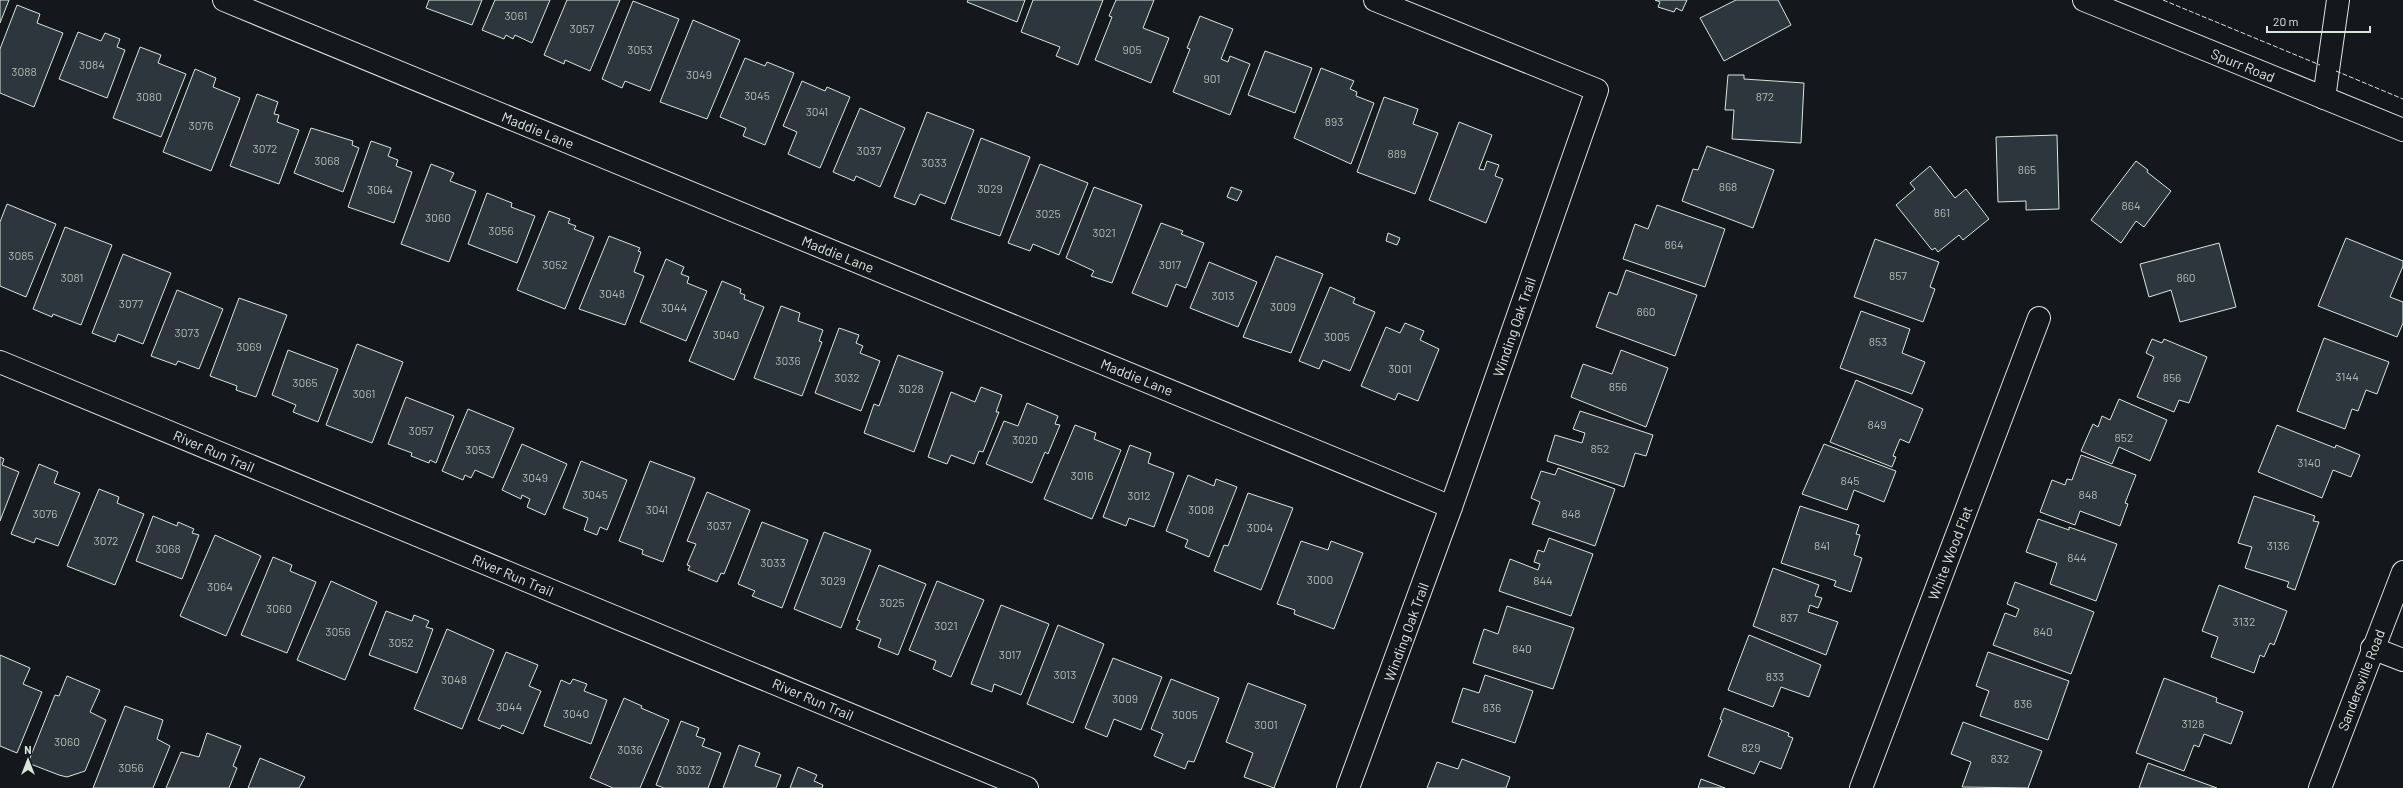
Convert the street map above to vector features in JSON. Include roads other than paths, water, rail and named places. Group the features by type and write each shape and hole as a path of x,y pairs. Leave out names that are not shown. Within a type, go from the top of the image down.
{"street":[{"name":"Maddie Lane","path":"224,0 1451,507"},
{"name":"Winding Oak Trail","path":"1348,788 1451,507 1597,90 1375,0"},
{"name":"Spurr Road","path":"2084,0 2403,130"},
{"path":"2324,98 2338,0"},
{"name":"White Wood Flat","path":"1861,788 2039,318"},
{"name":"River Run Trail","path":"0,362 1027,788"},
{"name":"Sandersville Road","path":"2320,788 2372,648 2403,572"},
{"path":"2372,648 2403,660"}]}
